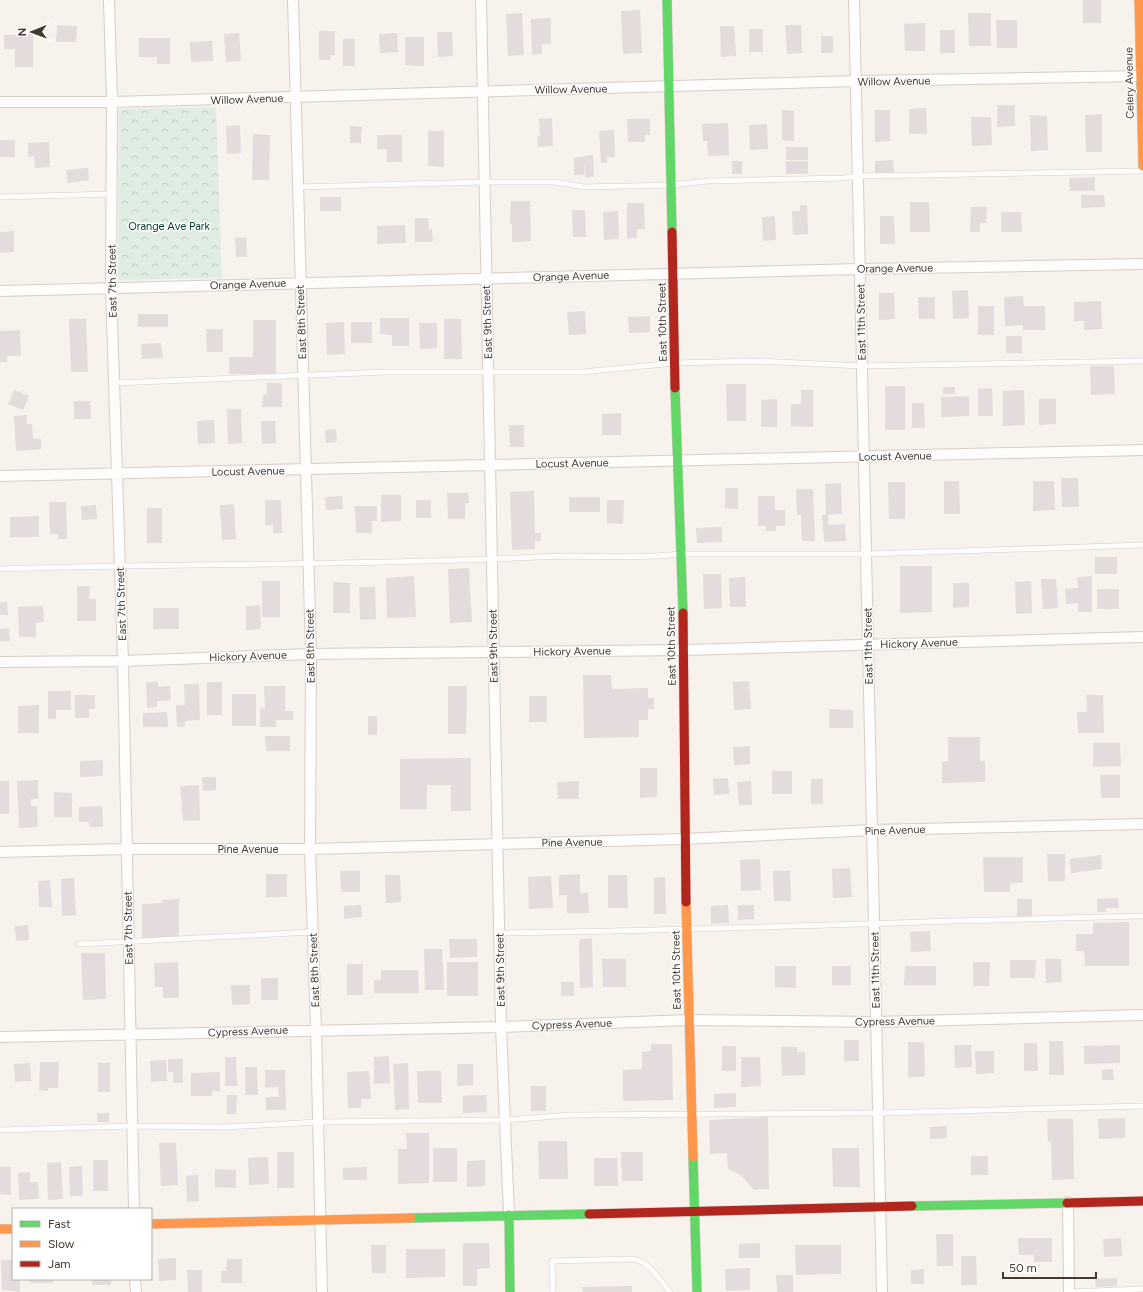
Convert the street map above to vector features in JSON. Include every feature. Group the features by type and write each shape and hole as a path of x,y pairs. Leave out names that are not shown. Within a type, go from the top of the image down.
{"street":[{"name":"East 7th Street","path":"109,0 112,102 111,288 123,661 134,1208"},
{"name":"East 8th Street","path":"293,0 302,376 311,654 310,849 322,1292"},
{"name":"East 9th Street","path":"481,0 484,92 486,279 491,464 493,652 501,1027 509,1216 510,1292"},
{"name":"East 10th Street","path":"667,0 677,462 684,650 684,839 697,1292"},
{"name":"East 11th Street","path":"854,0 857,81 859,269 873,830 882,1292"},
{"name":"Celery Avenue","path":"1139,0 1143,166"},
{"name":"Willow Avenue","path":"0,102 112,102 857,81 1141,76"},
{"name":"Orange Avenue","path":"0,291 673,273 1143,264"},
{"name":"Locust Avenue","path":"0,476 117,475 491,464 677,462 1143,450"},
{"name":"Hickory Avenue","path":"0,662 123,661 311,654 684,650 1143,637"},
{"name":"Pine Avenue","path":"0,852 127,849 310,849 684,839 873,830 1143,824"},
{"name":"Cypress Avenue","path":"0,1037 501,1027 689,1020 876,1022 1143,1015"},
{"path":"152,1224 1143,1201"},
{"path":"1068,1202 1070,1292"},
{"path":"0,1229 12,1229"},
{"path":"135,1280 136,1292"}],"lane":[{"path":"297,187 485,182 555,182 584,187 671,185 708,181 844,178 858,176 1143,172"},
{"path":"0,197 112,194"},
{"path":"114,383 387,372 582,372 675,363 754,361 862,366 1143,361"},
{"path":"0,569 492,560 539,557 660,556 680,554 866,554 1143,544"},
{"path":"499,933 687,930 875,923 1143,916"},
{"path":"79,944 313,932"},
{"path":"0,1130 132,1126 226,1126 318,1122 505,1120 571,1115 628,1116 692,1114 878,1113 1143,1106"},
{"path":"553,1292 552,1262 633,1259 639,1260 645,1264 670,1292"},
{"path":"1064,1292 1143,1289"}],"green space":[{"name":"Orange Ave Park","path":"216,107 222,278 118,280 119,109"}],"building":[{"path":"1083,0 1101,0 1101,23 1083,23"},
{"path":"640,10 642,53 623,54 621,11"},
{"path":"522,13 524,55 508,56 506,14"},
{"path":"968,13 991,13 991,46 969,46"},
{"path":"551,18 551,44 542,44 542,54 532,55 531,19"},
{"path":"996,20 1017,20 1017,48 997,48"},
{"path":"925,23 925,51 905,51 904,24"},
{"path":"57,25 77,26 76,42 56,42"},
{"path":"785,25 801,25 802,53 787,54"},
{"path":"720,26 734,26 736,56 721,57"},
{"path":"749,29 763,29 763,52 749,52"},
{"path":"940,30 955,30 955,53 940,53"},
{"path":"319,31 335,31 335,55 331,55 330,60 319,60"},
{"path":"437,32 452,32 453,56 438,57"},
{"path":"239,33 241,61 226,62 224,34"},
{"path":"397,33 398,52 380,53 379,34"},
{"path":"33,34 33,67 15,67 15,49 4,49 4,35"},
{"path":"821,36 833,36 833,53 821,53"},
{"path":"405,37 424,37 424,66 405,65"},
{"path":"139,38 170,38 170,64 157,64 157,57 139,57"},
{"path":"343,39 355,39 355,66 343,66"},
{"path":"212,41 213,61 191,62 190,42"},
{"path":"997,105 1015,105 1015,126 997,127"},
{"path":"926,108 927,134 909,134 909,109"},
{"path":"782,110 794,111 794,141 782,140"},
{"path":"875,110 890,110 890,141 875,142"},
{"path":"1102,114 1102,152 1086,152 1085,115"},
{"path":"1030,115 1047,116 1048,150 1031,151"},
{"path":"971,117 991,117 992,145 972,146"},
{"path":"552,118 553,146 538,147 537,137 540,136 539,119"},
{"path":"627,119 650,119 650,135 645,135 645,142 628,142"},
{"path":"728,123 729,155 708,156 707,141 703,141 702,124"},
{"path":"767,124 768,149 750,150 749,125"},
{"path":"240,125 241,153 227,154 226,126"},
{"path":"350,126 362,127 361,143 350,143"},
{"path":"614,130 615,157 607,157 607,163 601,163 599,131"},
{"path":"428,131 444,131 444,167 428,166"},
{"path":"253,134 270,135 269,180 252,180"},
{"path":"377,135 402,135 402,162 387,162 387,149 377,149"},
{"path":"0,140 15,140 15,157 0,157"},
{"path":"49,142 50,167 35,168 34,156 28,157 28,143"},
{"path":"786,147 808,147 808,160 786,160"},
{"path":"593,155 594,177 585,177 584,160 584,175 574,175 574,158"},
{"path":"893,160 894,172 875,173 875,161"},
{"path":"732,161 742,161 742,174 732,174"},
{"path":"786,161 808,161 808,174 786,174"},
{"path":"88,168 89,180 68,183 66,170"},
{"path":"1095,177 1095,191 1070,191 1069,178"},
{"path":"1081,195 1104,195 1105,207 1081,208"},
{"path":"320,197 341,197 341,211 320,211"},
{"path":"511,201 530,201 531,241 512,242 512,224 510,224"},
{"path":"910,202 929,202 930,232 910,232"},
{"path":"627,203 644,203 645,229 637,229 637,238 627,239"},
{"path":"800,205 807,205 808,234 793,235 792,211 800,211"},
{"path":"971,207 987,207 986,223 980,223 980,232 970,232"},
{"path":"572,210 585,210 586,237 573,237"},
{"path":"618,211 619,239 604,240 603,212"},
{"path":"1001,212 1021,212 1022,232 1001,232"},
{"path":"775,216 776,240 763,241 762,217"},
{"path":"880,216 894,216 895,244 880,244"},
{"path":"415,218 428,218 429,229 432,228 433,242 415,242"},
{"path":"405,225 406,243 377,244 377,226"},
{"path":"14,231 14,252 0,253 0,232"},
{"path":"246,237 247,257 236,257 235,238"},
{"path":"968,290 969,318 953,319 952,291"},
{"path":"879,293 894,293 895,319 879,320"},
{"path":"1023,296 1024,306 1045,306 1045,330 1023,330 1023,325 1005,326 1004,297"},
{"path":"918,297 935,297 935,319 919,319"},
{"path":"1101,301 1102,329 1084,330 1084,321 1074,321 1074,302"},
{"path":"978,306 994,306 994,335 978,335"},
{"path":"585,311 586,334 569,335 567,312"},
{"path":"138,314 168,314 168,327 138,327"},
{"path":"650,316 650,332 629,333 628,317"},
{"path":"380,318 409,318 409,346 392,346 392,335 380,334"},
{"path":"69,319 86,319 88,372 71,372"},
{"path":"444,319 461,319 462,359 444,359"},
{"path":"253,320 276,320 276,374 229,374 229,357 253,357"},
{"path":"344,322 345,354 327,355 326,323"},
{"path":"351,322 372,322 372,343 351,343"},
{"path":"419,323 437,323 437,348 420,349"},
{"path":"206,329 223,329 223,352 207,352"},
{"path":"20,330 21,356 7,356 7,362 0,362 0,331"},
{"path":"1006,336 1022,336 1022,353 1006,353"},
{"path":"161,343 163,358 142,359 141,344"},
{"path":"1090,366 1114,366 1115,394 1091,395"},
{"path":"267,383 282,383 282,407 262,407 263,394 267,394"},
{"path":"726,384 746,384 746,421 727,421"},
{"path":"885,386 905,386 905,430 885,430"},
{"path":"943,387 955,387 955,394 943,394"},
{"path":"992,388 993,416 978,416 978,389"},
{"path":"14,390 29,396 23,410 8,404"},
{"path":"801,390 813,390 813,427 791,426 791,404 801,404"},
{"path":"1024,390 1025,425 1003,426 1003,391"},
{"path":"969,396 969,416 941,417 941,397"},
{"path":"777,399 777,427 761,427 761,400"},
{"path":"1039,399 1056,399 1056,424 1039,425"},
{"path":"74,401 90,401 91,419 74,419"},
{"path":"912,403 924,403 925,428 912,428"},
{"path":"227,409 241,409 242,443 228,444"},
{"path":"621,413 621,435 602,435 602,414"},
{"path":"27,415 27,424 32,424 33,439 41,439 41,449 16,451 14,416"},
{"path":"214,420 215,443 198,444 197,421"},
{"path":"261,421 275,421 276,443 262,444"},
{"path":"509,425 524,425 524,447 510,447"},
{"path":"336,429 337,442 326,443 325,430"},
{"path":"1061,478 1078,478 1079,507 1062,507"},
{"path":"944,481 959,481 960,514 944,514"},
{"path":"1033,481 1054,481 1055,510 1033,511"},
{"path":"888,482 905,482 905,519 889,519"},
{"path":"841,483 842,514 828,515 828,525 845,524 846,541 824,542 822,515 826,515 825,484"},
{"path":"725,488 738,488 738,509 725,508"},
{"path":"796,489 813,489 815,541 802,541 801,515 797,515"},
{"path":"534,491 535,533 541,533 541,541 535,541 535,549 512,550 510,492"},
{"path":"447,493 468,493 469,503 465,503 465,519 448,519"},
{"path":"381,495 401,495 401,521 381,522"},
{"path":"342,496 343,509 326,510 325,497"},
{"path":"758,496 775,496 775,510 785,510 785,526 776,526 776,531 766,531 766,526 758,526"},
{"path":"569,497 600,497 600,512 569,512"},
{"path":"265,500 281,500 282,533 273,533 273,525 265,525"},
{"path":"416,500 431,500 431,518 416,518"},
{"path":"607,500 624,500 623,524 607,523"},
{"path":"49,502 66,502 67,539 58,539 58,534 50,534"},
{"path":"234,504 236,539 222,540 220,505"},
{"path":"96,505 97,519 82,520 81,506"},
{"path":"355,506 377,506 377,521 372,521 372,533 356,533"},
{"path":"147,508 162,508 162,543 147,543"},
{"path":"39,516 39,537 10,537 10,517"},
{"path":"722,527 722,542 697,543 696,528"},
{"path":"1095,557 1117,557 1117,574 1095,574"},
{"path":"900,566 932,566 932,612 900,613"},
{"path":"469,568 472,622 450,623 448,569"},
{"path":"703,574 721,574 722,608 704,609"},
{"path":"414,576 416,617 387,618 386,578"},
{"path":"1092,576 1092,612 1078,612 1078,603 1066,604 1065,589 1078,588 1077,577"},
{"path":"745,577 746,607 730,607 729,578"},
{"path":"1041,579 1056,579 1058,608 1043,609"},
{"path":"262,581 280,581 280,617 262,617"},
{"path":"1031,581 1032,613 1016,614 1015,582"},
{"path":"333,582 350,583 350,613 333,613"},
{"path":"953,583 969,583 969,607 953,608"},
{"path":"77,586 90,586 89,599 96,599 96,621 77,621"},
{"path":"359,587 375,587 376,619 360,620"},
{"path":"1097,589 1119,589 1119,609 1097,609"},
{"path":"0,602 7,602 8,615 0,615"},
{"path":"260,605 261,629 246,630 246,606"},
{"path":"43,606 44,622 36,623 36,637 19,637 18,607"},
{"path":"153,608 179,608 179,629 153,629"},
{"path":"9,628 10,641 0,641 0,629"},
{"path":"583,675 611,675 612,689 648,688 648,698 654,698 654,709 648,709 648,720 639,720 639,737 584,738"},
{"path":"749,681 751,709 734,710 733,682"},
{"path":"146,682 158,682 158,687 170,686 171,700 157,701 157,707 147,708"},
{"path":"207,682 222,682 222,715 207,715"},
{"path":"184,684 199,684 200,720 185,721 185,727 177,727 176,705 185,705"},
{"path":"264,686 285,686 285,711 293,711 293,720 276,720 276,727 260,727 260,708 265,709"},
{"path":"448,686 467,686 466,734 448,734"},
{"path":"48,691 71,691 71,710 56,710 56,719 48,719"},
{"path":"232,694 256,694 256,726 232,726"},
{"path":"75,695 95,695 95,709 89,709 89,718 75,718"},
{"path":"1086,695 1103,695 1104,733 1078,733 1077,712 1087,712"},
{"path":"529,696 547,696 547,722 529,722"},
{"path":"39,705 39,733 18,733 18,706"},
{"path":"829,709 853,710 853,728 829,728"},
{"path":"167,712 168,727 143,727 143,713"},
{"path":"368,716 377,716 377,735 368,735"},
{"path":"265,736 290,736 290,751 266,751"},
{"path":"948,737 980,737 980,761 985,761 985,782 942,783 942,762 948,761"},
{"path":"1093,743 1120,743 1121,766 1093,767"},
{"path":"750,746 750,764 734,765 733,747"},
{"path":"471,758 471,811 451,811 451,785 427,785 427,809 400,809 400,759"},
{"path":"103,760 103,776 80,777 80,761"},
{"path":"640,768 657,768 657,797 640,798"},
{"path":"772,771 792,771 792,794 772,794"},
{"path":"1100,775 1120,775 1120,798 1101,798"},
{"path":"202,777 216,777 216,790 203,791"},
{"path":"728,778 729,794 714,795 713,779"},
{"path":"811,779 823,779 823,804 811,804"},
{"path":"38,780 38,799 31,799 31,806 37,806 38,827 19,828 17,781"},
{"path":"0,781 9,781 9,814 0,814"},
{"path":"579,781 579,799 558,799 557,782"},
{"path":"751,781 752,805 739,805 737,782"},
{"path":"199,785 200,820 183,821 180,786"},
{"path":"54,792 72,793 72,817 54,817"},
{"path":"102,806 103,827 90,827 89,822 79,822 79,807"},
{"path":"1047,854 1065,854 1065,881 1048,881"},
{"path":"1101,855 1102,869 1071,873 1070,859"},
{"path":"983,857 1023,857 1023,882 1010,883 1010,892 984,892"},
{"path":"760,859 761,890 741,891 740,860"},
{"path":"850,868 852,897 833,898 832,869"},
{"path":"340,871 360,871 360,892 341,892"},
{"path":"773,871 790,871 791,901 774,901"},
{"path":"266,874 287,874 287,897 266,897"},
{"path":"580,874 580,893 588,893 589,913 567,913 567,895 559,895 559,875"},
{"path":"385,875 400,875 401,902 386,903"},
{"path":"608,875 627,875 628,908 608,908"},
{"path":"551,876 553,908 529,909 528,877"},
{"path":"665,877 666,914 654,914 654,878"},
{"path":"74,878 76,915 62,916 61,879"},
{"path":"50,880 52,907 39,907 38,881"},
{"path":"1118,898 1119,908 1106,908 1106,912 1097,912 1097,899"},
{"path":"179,899 179,937 142,938 142,904 162,903 162,900"},
{"path":"1017,899 1032,899 1032,916 1017,916"},
{"path":"361,905 362,917 344,919 344,906"},
{"path":"728,905 729,923 711,924 711,906"},
{"path":"738,905 754,905 754,919 738,920"},
{"path":"1129,922 1129,966 1085,966 1084,951 1076,951 1076,934 1093,934 1093,923"},
{"path":"28,925 29,940 16,941 15,926"},
{"path":"930,931 931,951 911,952 910,932"},
{"path":"592,938 593,987 580,988 579,939"},
{"path":"449,939 477,939 477,957 450,958"},
{"path":"424,949 442,949 444,990 425,990"},
{"path":"81,953 105,953 106,999 83,1000"},
{"path":"602,959 626,959 626,987 603,987"},
{"path":"1045,959 1061,959 1062,982 1046,983"},
{"path":"1010,960 1036,960 1035,978 1010,978"},
{"path":"178,962 179,998 163,998 163,987 155,987 154,963"},
{"path":"447,962 478,962 478,996 447,996"},
{"path":"973,962 990,962 989,986 973,986"},
{"path":"347,964 363,964 363,995 347,995"},
{"path":"775,966 796,966 796,988 775,987"},
{"path":"832,966 851,966 851,985 832,985"},
{"path":"905,966 936,966 936,985 904,985"},
{"path":"381,970 418,970 419,993 374,993 374,980 381,980"},
{"path":"261,978 278,978 278,1000 261,1000"},
{"path":"561,982 574,982 574,996 561,996"},
{"path":"231,985 250,985 250,1004 232,1005"},
{"path":"844,1040 859,1040 859,1061 844,1061"},
{"path":"1049,1041 1063,1041 1064,1075 1049,1075"},
{"path":"908,1042 924,1042 925,1077 908,1077"},
{"path":"1024,1043 1037,1043 1038,1071 1024,1071"},
{"path":"651,1044 672,1044 673,1100 623,1101 623,1070 642,1069 642,1052 651,1051"},
{"path":"954,1045 971,1045 972,1067 955,1068"},
{"path":"1120,1045 1120,1063 1084,1064 1084,1046"},
{"path":"722,1046 736,1046 736,1071 722,1071"},
{"path":"781,1047 797,1047 797,1052 805,1052 805,1075 782,1076"},
{"path":"975,1051 994,1051 994,1073 976,1074"},
{"path":"389,1056 390,1083 374,1084 374,1057"},
{"path":"225,1057 236,1057 237,1086 225,1086"},
{"path":"741,1057 760,1057 761,1086 741,1087"},
{"path":"168,1059 183,1059 183,1083 173,1083 173,1072 168,1072"},
{"path":"166,1060 167,1081 151,1082 150,1061"},
{"path":"40,1062 59,1062 58,1088 48,1088 48,1091 39,1090"},
{"path":"30,1063 31,1081 15,1082 14,1064"},
{"path":"98,1063 110,1063 110,1092 98,1092"},
{"path":"408,1063 409,1109 395,1110 393,1064"},
{"path":"457,1064 473,1064 473,1085 457,1086"},
{"path":"245,1067 257,1067 258,1095 245,1095"},
{"path":"1113,1069 1114,1080 1102,1080 1102,1070"},
{"path":"265,1070 285,1070 286,1110 266,1110 266,1097 279,1097 278,1087 265,1088"},
{"path":"369,1071 371,1099 361,1099 361,1108 348,1108 347,1072"},
{"path":"417,1071 441,1071 442,1103 418,1103"},
{"path":"220,1072 220,1091 212,1091 212,1096 191,1096 191,1073"},
{"path":"531,1086 546,1086 546,1111 531,1111"},
{"path":"736,1093 736,1107 714,1108 714,1094"},
{"path":"227,1095 237,1095 236,1114 227,1114"},
{"path":"486,1095 487,1112 463,1113 463,1096"},
{"path":"97,1113 109,1113 109,1122 97,1122"},
{"path":"768,1117 769,1189 754,1190 740,1175 728,1169 727,1153 710,1154 709,1120"},
{"path":"1125,1118 1125,1138 1099,1139 1098,1119"},
{"path":"1047,1119 1073,1119 1074,1179 1052,1180 1051,1142 1048,1142"},
{"path":"947,1126 947,1138 930,1139 930,1127"},
{"path":"406,1133 429,1133 429,1183 398,1184 398,1149 407,1149"},
{"path":"538,1141 567,1141 568,1179 539,1179"},
{"path":"159,1143 176,1143 178,1185 161,1186"},
{"path":"433,1148 457,1148 457,1182 433,1182"},
{"path":"832,1148 859,1148 860,1187 833,1187"},
{"path":"277,1152 294,1152 294,1188 277,1188"},
{"path":"621,1152 643,1152 643,1181 622,1181"},
{"path":"971,1156 988,1156 988,1175 971,1175"},
{"path":"268,1157 269,1184 249,1185 248,1158"},
{"path":"594,1158 617,1158 618,1186 594,1186"},
{"path":"93,1160 108,1160 108,1191 93,1191"},
{"path":"485,1160 485,1186 467,1187 467,1161"},
{"path":"61,1162 63,1199 48,1200 47,1163"},
{"path":"82,1166 83,1196 70,1196 69,1167"},
{"path":"0,1167 11,1167 11,1195 0,1194"},
{"path":"367,1167 367,1180 343,1180 343,1168"},
{"path":"215,1169 236,1170 236,1188 215,1187"},
{"path":"30,1172 30,1182 38,1182 39,1199 19,1200 18,1173"},
{"path":"198,1175 199,1201 187,1202 186,1176"},
{"path":"936,1234 953,1234 953,1266 937,1266"},
{"path":"1018,1238 1052,1238 1052,1262 1034,1262 1034,1255 1019,1255"},
{"path":"1121,1238 1122,1256 1104,1257 1103,1239"},
{"path":"463,1243 489,1243 490,1268 477,1269 477,1286 463,1286"},
{"path":"760,1243 760,1258 739,1258 739,1244"},
{"path":"371,1245 386,1245 386,1273 372,1273"},
{"path":"795,1245 841,1245 841,1274 796,1275"},
{"path":"406,1249 445,1249 445,1277 406,1278"},
{"path":"961,1256 976,1256 977,1285 961,1285"},
{"path":"176,1258 176,1280 159,1281 158,1259"},
{"path":"227,1259 242,1259 242,1283 221,1283 221,1271 226,1271"},
{"path":"1,1260 12,1260 12,1280 20,1280 20,1292 2,1290"},
{"path":"750,1268 750,1290 726,1291 725,1269"},
{"path":"924,1269 924,1284 911,1284 911,1270"},
{"path":"187,1270 202,1270 202,1292 188,1292"},
{"path":"776,1275 793,1275 793,1292 777,1292"},
{"path":"1117,1278 1117,1286 1096,1287 1095,1279"},
{"path":"30,1280 53,1280 53,1283 30,1283"},
{"path":"92,1280 111,1280 111,1285 92,1285"},
{"path":"632,1286 632,1292 583,1292 582,1287"}],"traffic: fast":[{"path":"667,0 672,232"},
{"path":"675,388 683,613"},
{"path":"693,1157 697,1292"},
{"path":"912,1206 1067,1203"},
{"path":"411,1218 589,1214"},
{"path":"509,1215 510,1292"}],"traffic: slow":[{"path":"1139,0 1143,166"},
{"path":"686,902 693,1157"},
{"path":"152,1224 411,1218"},
{"path":"0,1229 12,1229"}],"traffic: jam":[{"path":"672,232 675,388"},
{"path":"683,613 686,902"},
{"path":"1067,1203 1143,1201"},
{"path":"589,1214 912,1206"}]}
